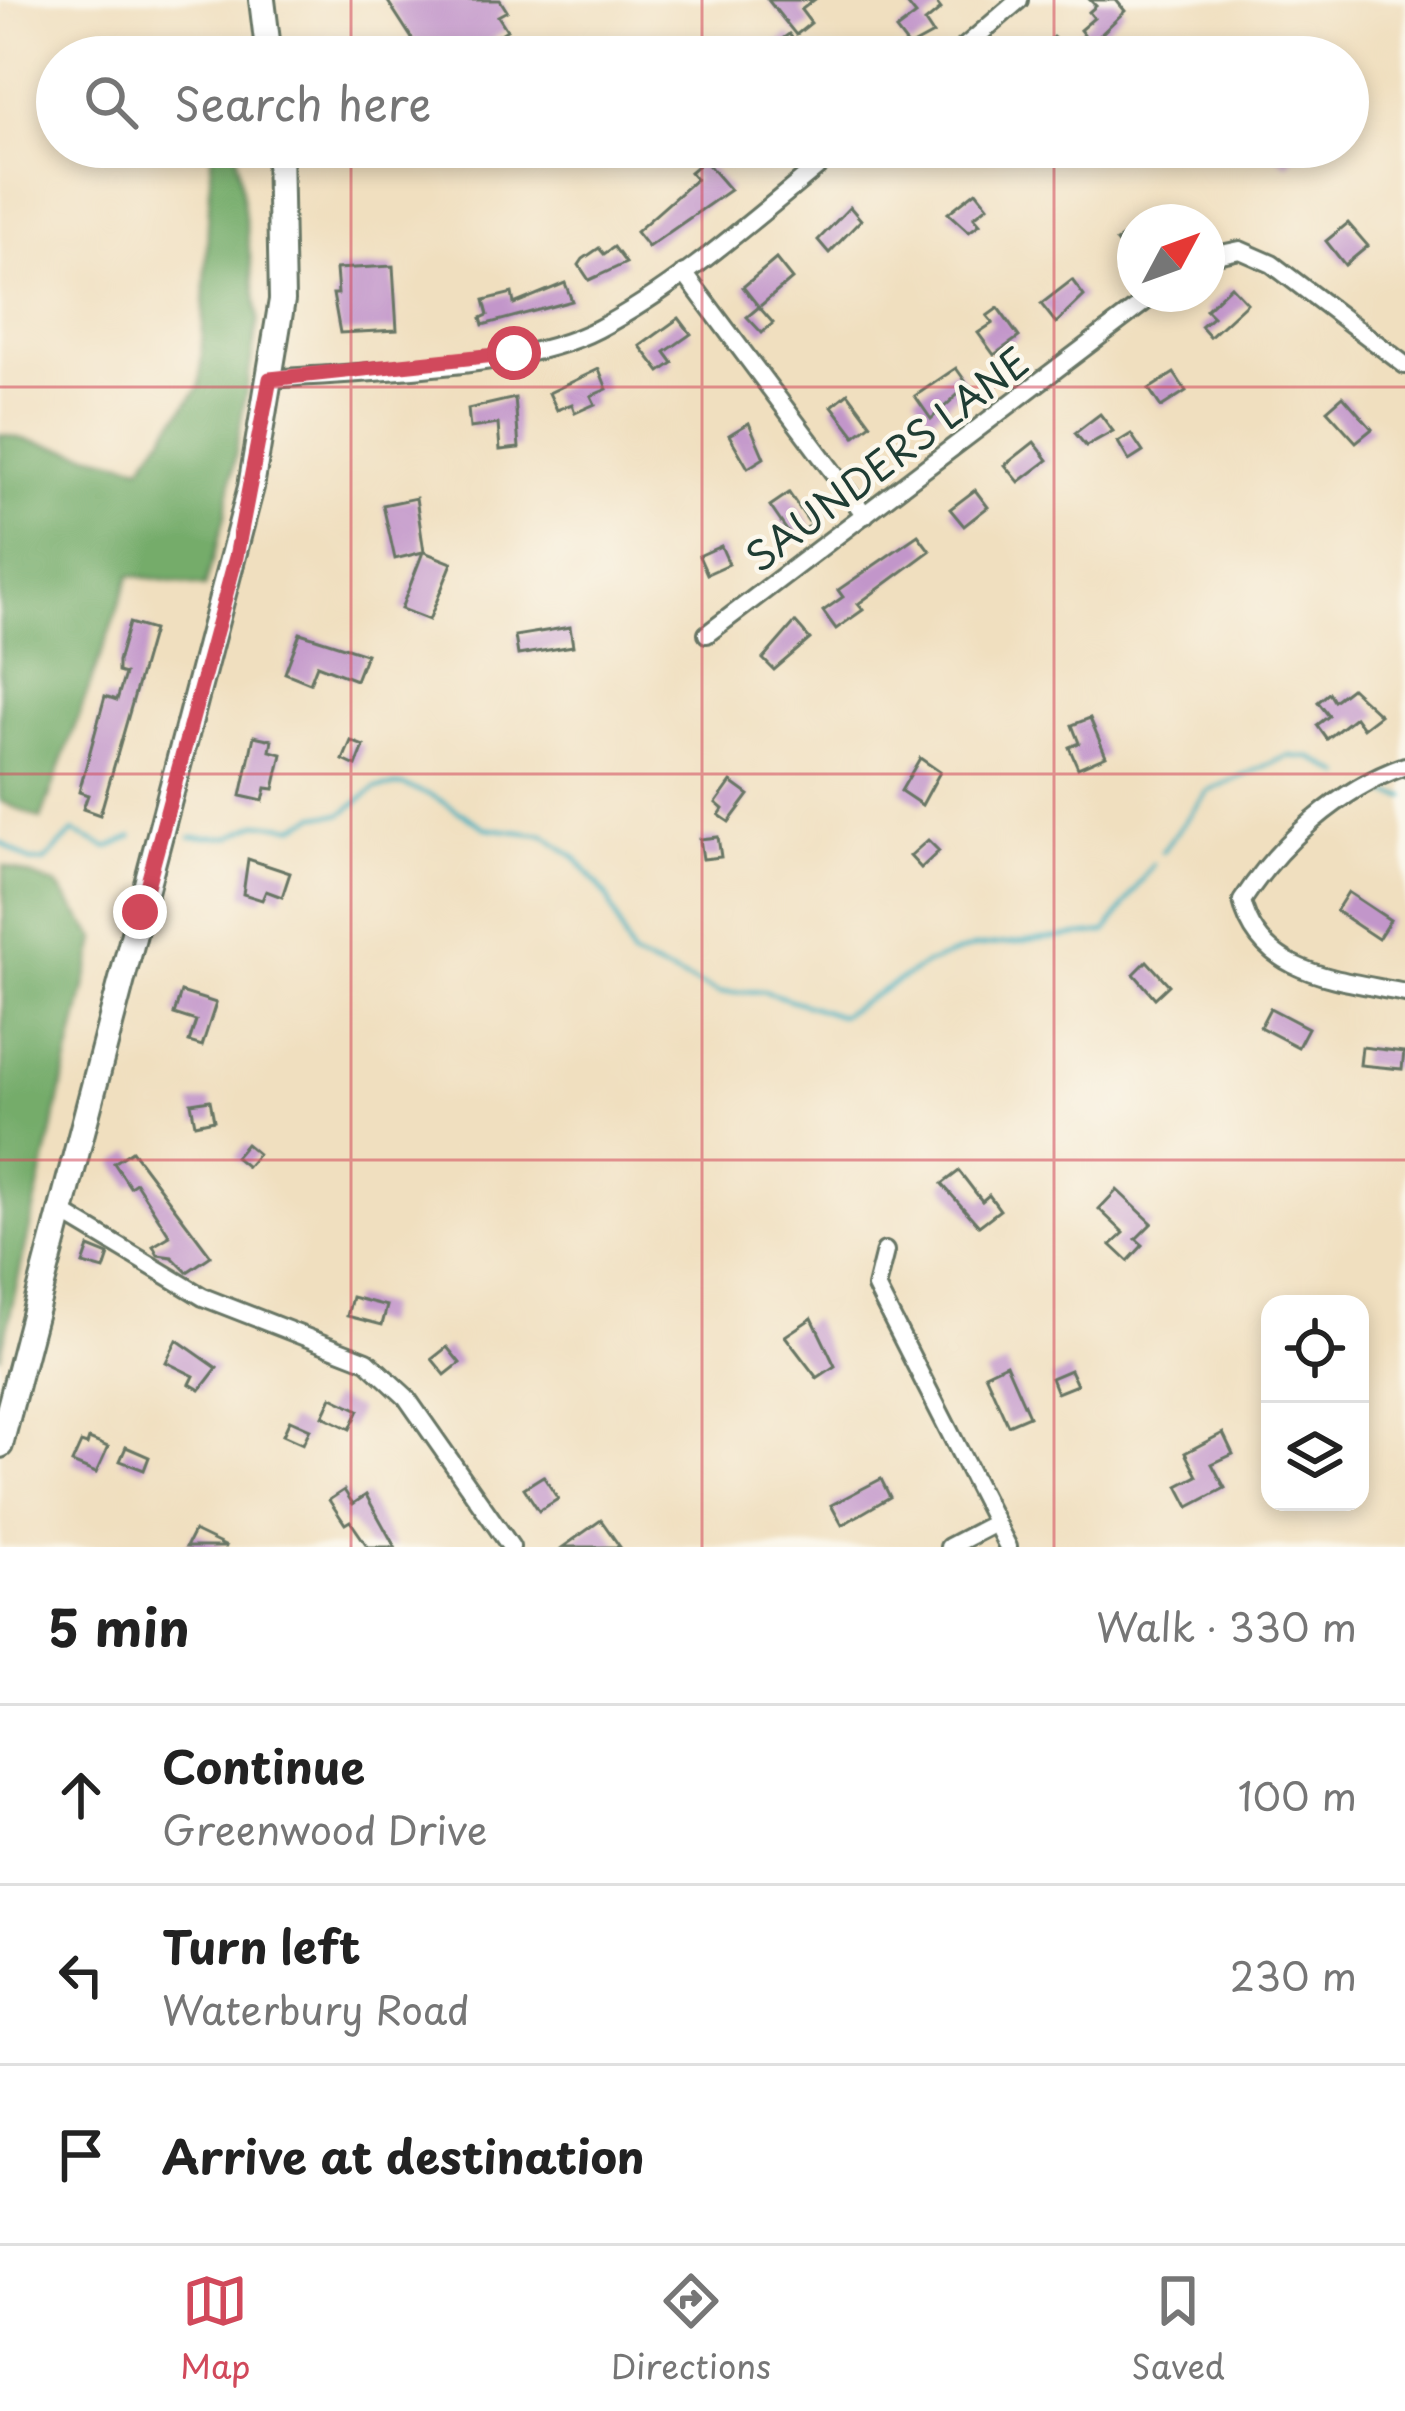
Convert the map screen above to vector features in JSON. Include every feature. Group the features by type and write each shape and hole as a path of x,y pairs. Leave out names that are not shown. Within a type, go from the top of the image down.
{"main road":[{"path":"262,0 266,36"},
{"path":"0,1445 58,1210 236,557 282,300 279,168"}],"street":[{"path":"977,36 1019,0"},
{"path":"270,379 514,353 595,331 684,273 816,168"},
{"path":"1225,253 1240,250 1272,264 1405,365"},
{"path":"684,273 865,515"},
{"name":"SAUNDERS LANE","path":"707,634 1132,312"},
{"path":"1405,766 1377,776 1319,816 1241,901 1248,928 1268,953 1333,978 1405,993"},
{"path":"58,1210 202,1297 367,1361 406,1397 511,1547"},
{"path":"885,1251 876,1287 1008,1547"},
{"path":"949,1547 995,1523"}],"green space":[{"path":"211,168 239,168 258,319 225,517 205,587 130,575 41,819 0,801 0,434 141,466 200,386"},
{"path":"4,866 57,885 96,939 0,1358"}],"building":[{"path":"387,0 500,0 507,11 498,16 507,30 497,36 410,36"},
{"path":"768,0 814,0 801,10 811,23 796,35"},
{"path":"904,0 934,0 941,9 925,22 933,34 901,36 896,30 916,15"},
{"path":"1090,0 1116,0 1125,11 1099,36 1085,36 1080,30 1094,18 1089,12 1096,6"},
{"path":"711,168 730,190 648,247 636,232 696,179 690,172"},
{"path":"976,191 988,206 974,217 980,224 969,232 948,213"},
{"path":"850,207 861,220 829,253 818,240"},
{"path":"1348,223 1368,246 1345,265 1326,241"},
{"path":"614,247 626,263 589,280 579,265 583,259 599,248 604,254"},
{"path":"776,259 792,279 759,307 743,287"},
{"path":"393,266 397,330 340,333 333,294 338,294 336,269"},
{"path":"1072,280 1084,296 1056,323 1041,304"},
{"path":"565,283 572,301 483,325 481,318 488,315 484,300 512,293 514,304"},
{"path":"1231,286 1247,303 1210,337 1201,327 1213,317 1208,312 1225,312 1225,292"},
{"path":"759,307 773,323 762,333 747,317"},
{"path":"998,308 1019,337 994,355 978,333 993,323 987,316"},
{"path":"679,318 691,334 665,352 673,363 660,372 640,346"},
{"path":"956,368 968,385 931,419 915,396"},
{"path":"599,369 607,389 591,396 595,404 575,413 572,404 557,410 549,393"},
{"path":"1174,373 1186,391 1161,407 1149,389"},
{"path":"848,393 871,424 855,436 832,406"},
{"path":"1343,396 1372,429 1356,442 1327,410"},
{"path":"515,398 519,448 500,450 498,424 470,428 468,409"},
{"path":"1100,414 1113,431 1086,446 1075,433"},
{"path":"749,423 764,458 748,468 729,435"},
{"path":"1131,434 1143,452 1129,461 1118,442"},
{"path":"1034,442 1048,460 1019,482 1005,465"},
{"path":"975,490 988,507 964,526 950,509"},
{"path":"789,493 811,525 792,538 770,506"},
{"path":"416,498 424,552 452,563 429,620 401,609 423,552 395,559 383,505"},
{"path":"918,535 930,551 858,604 863,610 836,629 823,611 843,597 838,590"},
{"path":"721,546 729,564 707,574 699,556"},
{"path":"795,622 810,639 774,670 763,659"},
{"path":"129,623 153,630 100,815 83,809 88,795 79,792 105,696 117,700 125,674 118,672 118,661"},
{"path":"570,627 573,646 518,655 515,636"},
{"path":"300,633 366,654 356,680 317,665 310,683 285,673"},
{"path":"1351,688 1380,715 1363,728 1355,717 1327,739 1317,725 1329,716 1318,702 1329,693 1334,701"},
{"path":"1090,718 1106,756 1078,768 1069,747 1079,743 1072,725"},
{"path":"254,736 272,740 270,751 282,754 274,789 266,788 263,801 241,796"},
{"path":"351,741 364,746 356,766 343,760"},
{"path":"920,758 940,772 922,805 901,791"},
{"path":"731,782 749,795 729,822 719,815 723,809 716,803"},
{"path":"718,837 721,857 703,859 700,839"},
{"path":"928,840 939,851 921,868 910,856"},
{"path":"248,859 290,873 282,897 266,891 262,900 243,894"},
{"path":"1348,892 1390,920 1378,939 1336,911"},
{"path":"1147,961 1169,985 1155,998 1134,974"},
{"path":"181,992 216,1003 202,1046 189,1042 196,1021 174,1014"},
{"path":"1270,1008 1308,1028 1298,1047 1260,1027"},
{"path":"1362,1047 1404,1052 1402,1069 1360,1065"},
{"path":"210,1100 214,1120 195,1124 191,1103"},
{"path":"246,1144 258,1154 247,1167 235,1157"},
{"path":"132,1151 211,1256 187,1272 172,1257 158,1255 153,1246 170,1236 136,1183 130,1187 114,1163"},
{"path":"959,1171 982,1201 989,1195 1000,1210 979,1226 942,1184"},
{"path":"1117,1190 1152,1223 1136,1239 1143,1245 1128,1261 1111,1245 1124,1233 1099,1209"},
{"path":"89,1247 109,1255 104,1270 83,1264"},
{"path":"352,1297 387,1306 382,1325 347,1316"},
{"path":"812,1318 835,1366 817,1378 785,1336"},
{"path":"177,1340 217,1368 200,1390 190,1384 194,1376 166,1362"},
{"path":"447,1347 460,1363 445,1375 432,1359"},
{"path":"1006,1364 1029,1416 1008,1425 985,1374"},
{"path":"1070,1370 1077,1385 1057,1393 1051,1378"},
{"path":"332,1397 359,1410 350,1429 323,1416"},
{"path":"290,1420 310,1429 303,1444 283,1435"},
{"path":"1223,1433 1233,1454 1212,1464 1225,1488 1189,1507 1178,1486 1197,1476 1185,1453"},
{"path":"89,1439 108,1447 96,1473 72,1463 81,1443 87,1445"},
{"path":"126,1447 149,1457 144,1470 120,1461"},
{"path":"543,1476 558,1499 539,1511 524,1488"},
{"path":"881,1479 890,1497 842,1525 831,1505"},
{"path":"344,1490 353,1504 366,1495 395,1547 368,1547 350,1521 345,1524 329,1500"},
{"path":"601,1520 620,1547 563,1547"},
{"path":"194,1531 227,1547 186,1547"}],"waterway":[{"path":"1162,852 1208,791 1288,756 1312,758 1343,775"},
{"path":"190,837 230,837 259,823 294,827 316,816 342,814 376,788 403,785 433,796 486,828 544,835 576,858 607,896 632,957 720,993 763,991 840,1016 926,964 973,947 1106,932 1153,864"},
{"path":"1386,793 1405,797"},
{"path":"0,842 30,861 44,862 73,832 108,848 132,837"}],"route":[{"path":"140,912 236,557 270,379 514,353"}]}
